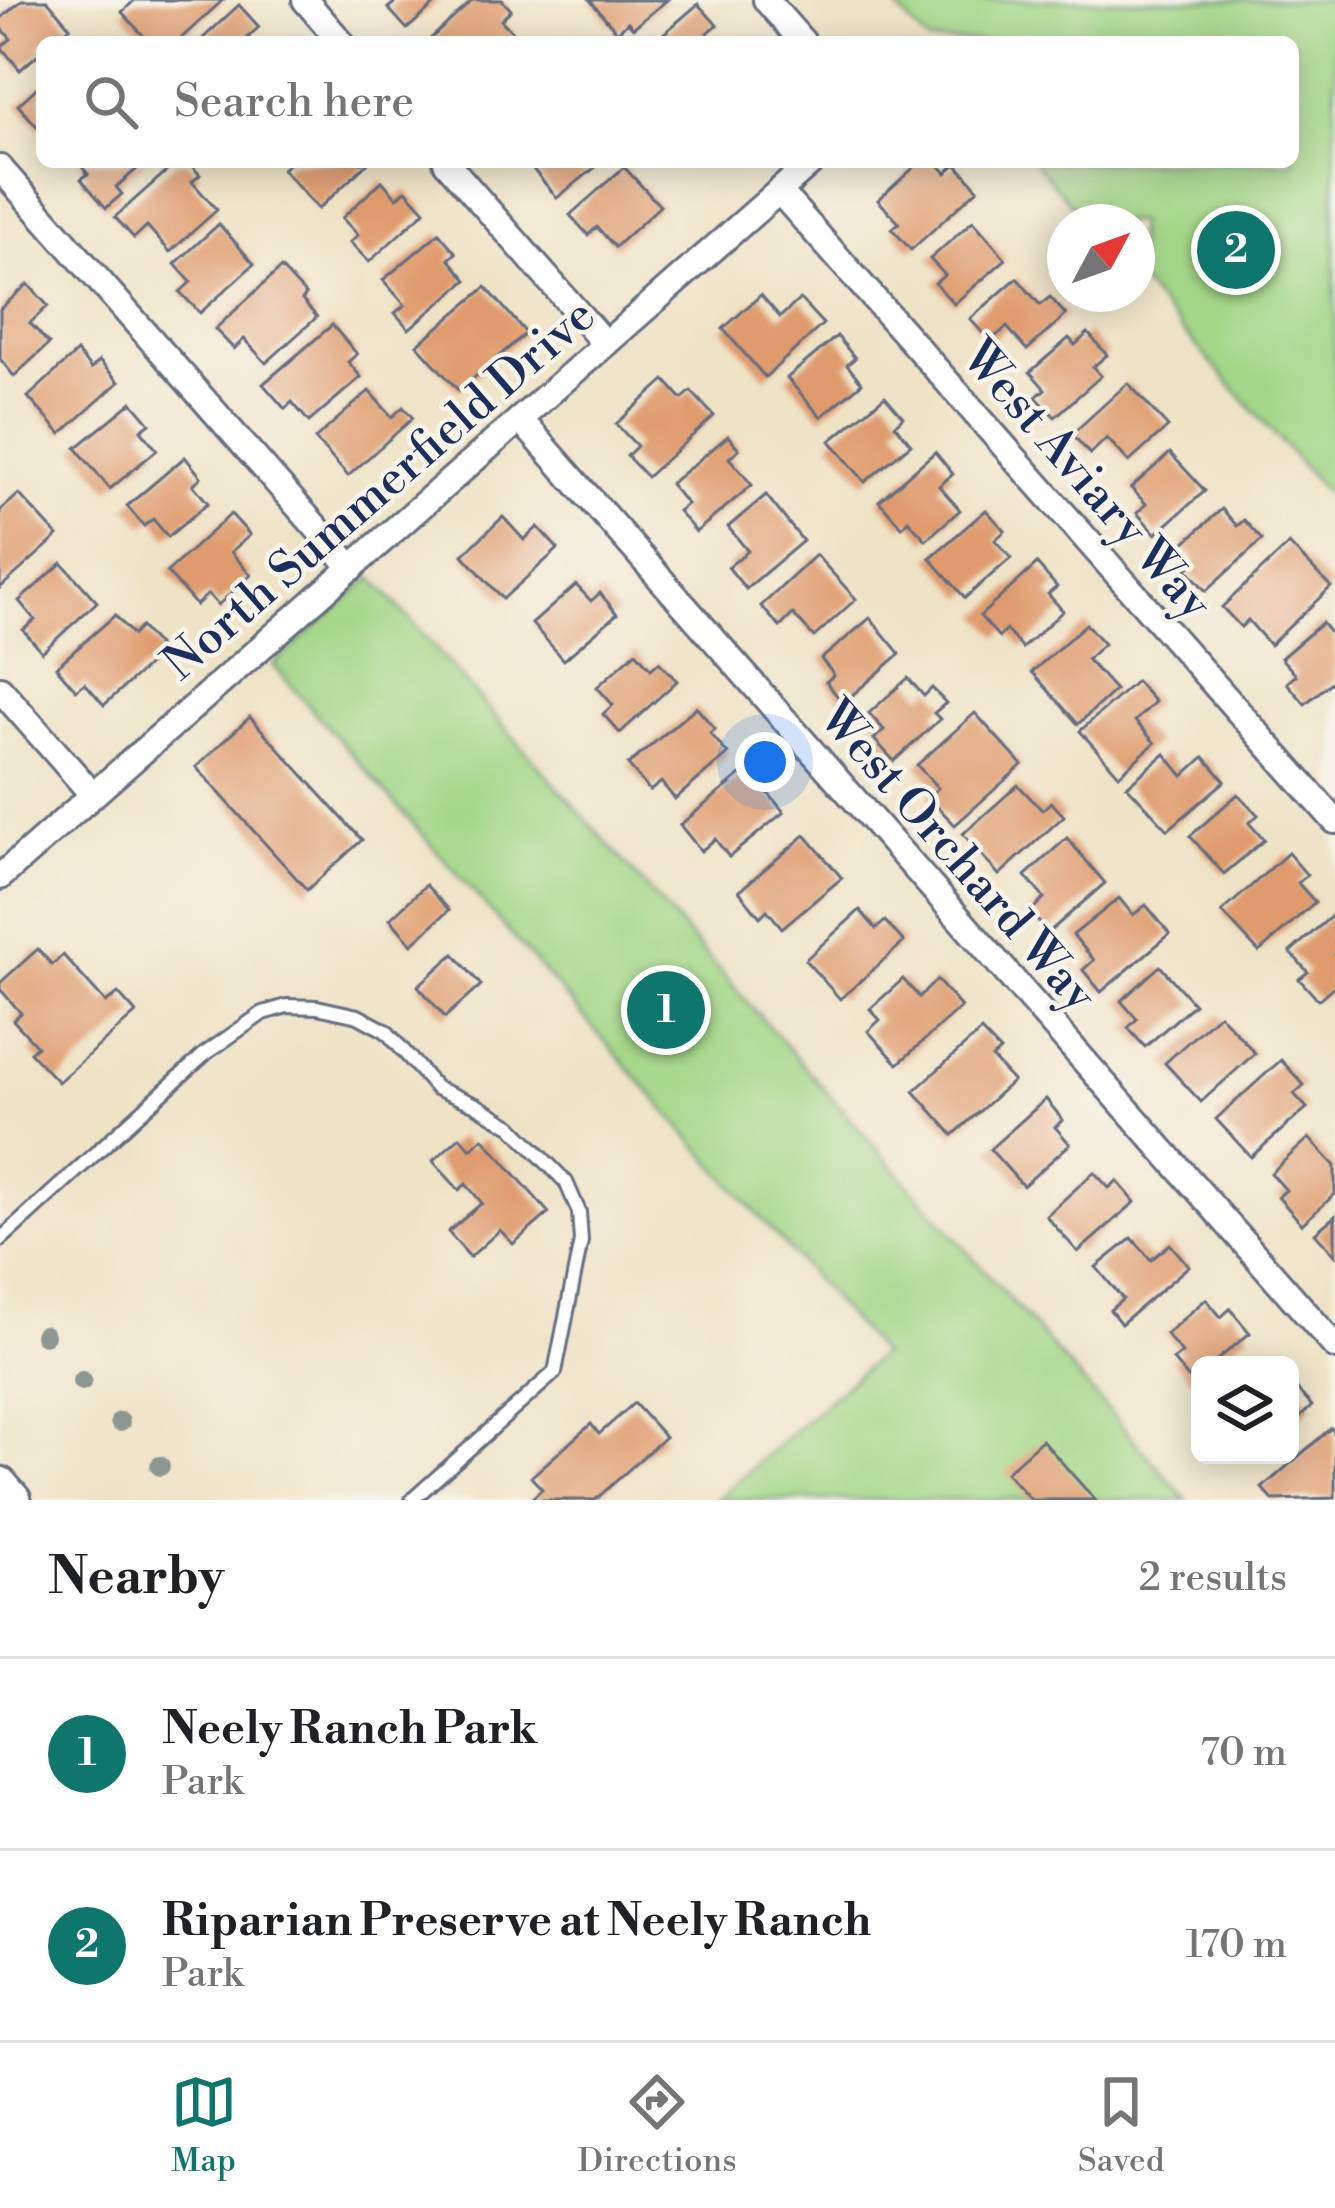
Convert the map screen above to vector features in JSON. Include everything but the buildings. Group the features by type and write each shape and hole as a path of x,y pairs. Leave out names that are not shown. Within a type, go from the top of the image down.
{"main road":[{"path":"0,1484 14,1500"}],"street":[{"path":"305,0 336,36"},
{"path":"766,0 798,36"},
{"path":"0,168 352,568"},
{"path":"451,168 605,344"},
{"name":"North Summerfield Drive","path":"0,878 805,168"},
{"name":"West Aviary Way","path":"778,191 1335,821"},
{"name":"West Orchard Way","path":"520,419 1335,1346"},
{"path":"0,689 93,795"}],"lane":[{"path":"0,1240 206,1053 263,1013 287,1006 317,1007 358,1016 386,1031 436,1088 512,1126 566,1182 579,1212 580,1241 555,1372 412,1500"}],"green space":[{"path":"890,0 1335,0 1335,503 1155,299 1155,204 1071,204 1039,168 1299,168 1299,36 923,36"},
{"path":"372,577 1187,1500 716,1500 881,1354 273,665"}],"place":[{"name":"Riparian Preserve at Neely Ranch","path":"1236,250"},
{"name":"Neely Ranch Park","path":"666,1010"}]}
